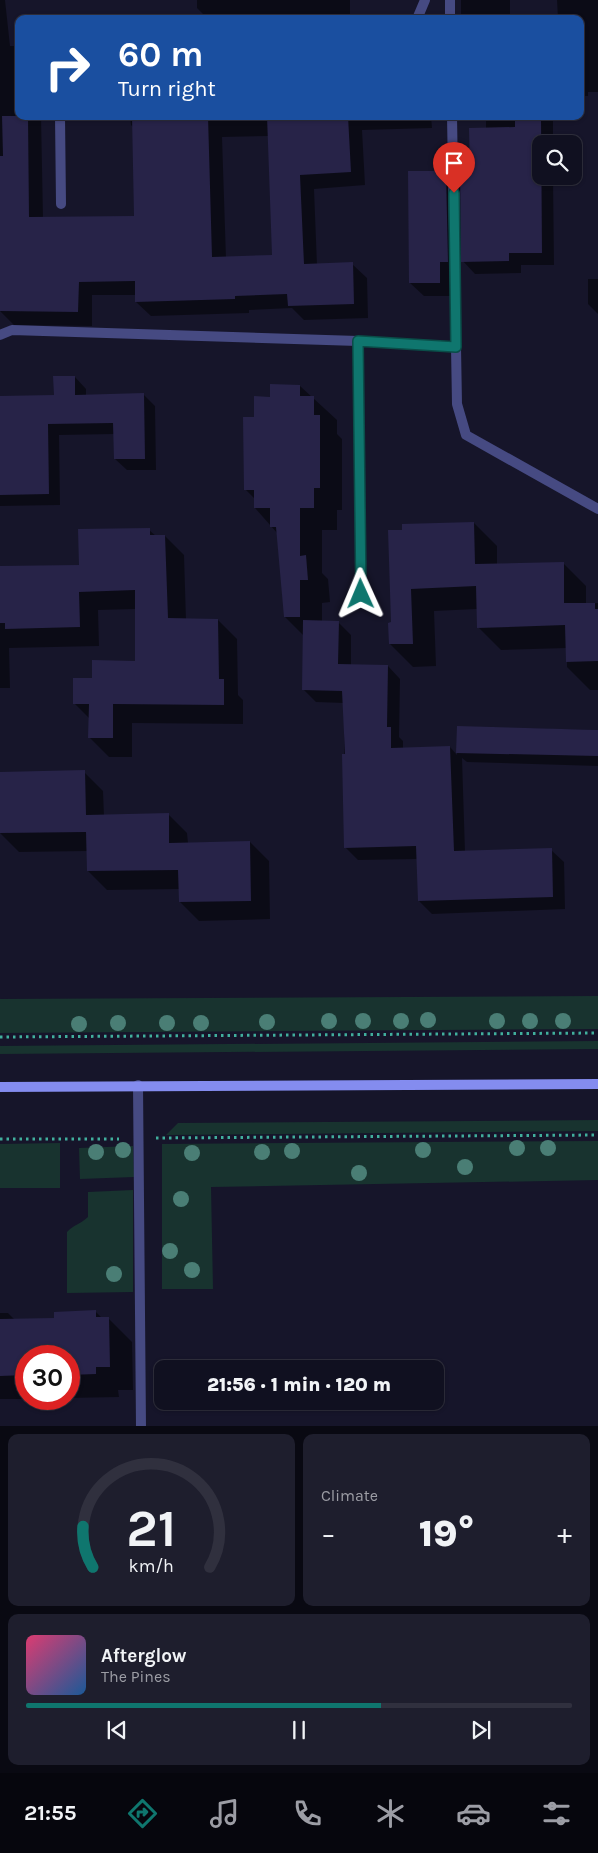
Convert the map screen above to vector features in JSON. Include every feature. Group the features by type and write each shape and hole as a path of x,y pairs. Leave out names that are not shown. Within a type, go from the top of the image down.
{"main road":[{"path":"0,1087 598,1084"}],"street":[{"path":"419,15 426,0"},
{"path":"450,0 450,15"},
{"path":"60,120 61,204"},
{"path":"452,120 457,404 466,435 598,509"},
{"path":"0,335 12,330 358,341 456,347"},
{"path":"358,341 361,594"},
{"path":"138,1085 141,1426"}],"path":[{"path":"0,1037 598,1033"},
{"path":"0,1139 598,1135"}],"green space":[{"path":"598,996 598,1029 0,1033 0,999"},
{"path":"598,1041 598,1049 0,1054 0,1046"},
{"path":"598,1120 598,1131 166,1135 178,1123"},
{"path":"598,1141 598,1180 211,1187 213,1289 162,1289 162,1144"},
{"path":"60,1143 60,1188 0,1188 0,1144"},
{"path":"133,1146 134,1177 80,1179 79,1148"},
{"path":"133,1190 133,1292 67,1293 67,1232 88,1217 88,1192"}],"building":[{"path":"2,116 15,116 15,120 28,120 29,217 134,216 132,120 208,120 212,257 272,255 267,120 348,120 351,172 300,175 304,264 353,262 354,304 288,306 287,294 235,296 235,299 135,302 135,281 79,282 78,312 0,311 0,156 3,156"},
{"path":"515,120 541,120 541,135 532,135 532,185 542,185 542,253 509,253 509,261 461,262 460,171 470,171 469,128 515,127"},
{"path":"408,171 446,171 448,262 440,262 440,283 409,283"},
{"path":"53,376 75,376 75,395 144,393 145,459 114,459 113,423 48,424 49,494 0,495 0,396 54,395"},
{"path":"270,384 300,385 300,396 314,396 314,415 320,415 320,488 314,488 314,508 300,508 300,556 306,555 308,580 300,580 300,617 284,617 276,527 270,527 270,508 254,508 254,490 244,490 243,417 254,417 254,396 270,397"},
{"path":"474,522 475,564 564,562 564,603 595,603 595,609 598,609 598,661 566,662 565,625 477,628 476,586 411,589 413,644 389,644 388,623 391,622 388,530 402,530 402,524"},
{"path":"150,528 150,535 165,535 168,618 218,619 219,679 224,679 224,705 113,704 113,738 88,738 89,704 73,704 73,678 92,678 92,660 135,661 135,590 79,592 80,627 5,629 5,623 0,623 0,566 79,565 78,529"},
{"path":"303,620 339,621 338,664 388,665 387,727 391,727 391,748 450,746 454,851 552,848 553,897 418,901 416,846 344,848 342,754 345,754 342,691 302,690"},
{"path":"457,726 598,730 598,756 456,753"},
{"path":"85,770 86,815 169,813 169,843 250,841 251,901 179,902 178,870 87,871 86,832 0,833 0,772"},
{"path":"96,1310 96,1317 109,1317 110,1367 96,1367 96,1374 80,1375 80,1345 15,1345 15,1375 0,1376 0,1319 54,1318 54,1312"}],"route":[{"path":"361,594 358,341 456,347 454,193"}]}
